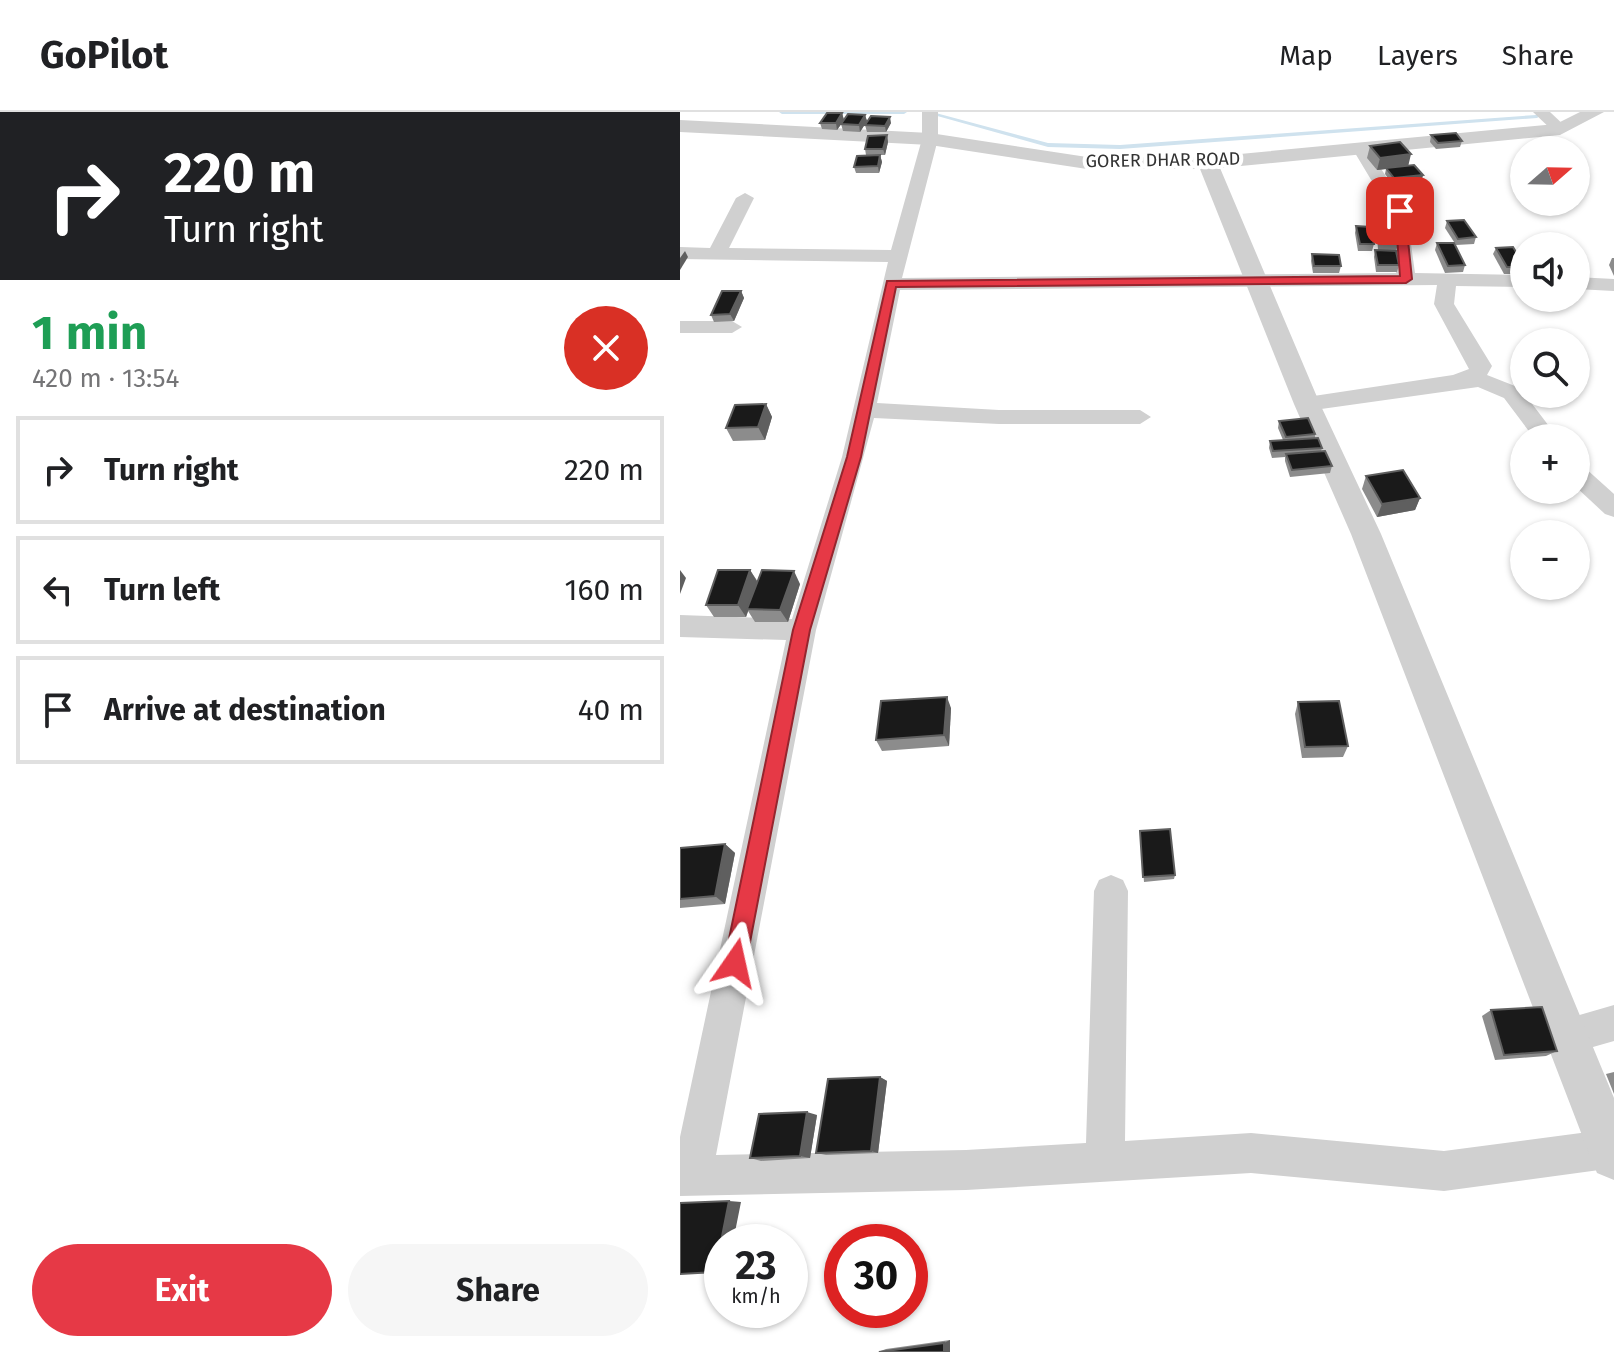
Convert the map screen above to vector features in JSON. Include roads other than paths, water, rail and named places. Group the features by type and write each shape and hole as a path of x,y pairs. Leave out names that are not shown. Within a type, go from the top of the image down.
{"street":[{"name":"GORER DHAR ROAD","path":"680,126 930,139 1087,163 1208,163 1360,148 1595,112"},
{"path":"930,115 930,139 895,270 854,457 802,630 686,1176 966,1170 1251,1153 1444,1171 1612,1152 1366,534 1307,404 1208,163"},
{"path":"1360,148 1400,211 1406,279"},
{"path":"717,253 745,198"},
{"path":"680,253 717,253 895,270 1104,284 1256,279 1510,281"},
{"path":"1447,280 1444,304 1481,366 1478,373 1457,381"},
{"path":"1590,284 1614,285"},
{"path":"680,327 732,327"},
{"path":"1307,404 1485,379 1504,385 1535,424"},
{"path":"864,410 999,417 1140,417"},
{"path":"1590,486 1614,508"},
{"path":"680,626 802,630"},
{"path":"1105,1162 1111,891"},
{"path":"1565,1036 1614,1023"}],"waterway":[{"path":"782,112 904,112"},
{"path":"926,112 1048,145 1120,147 1537,116 1543,112"}]}
